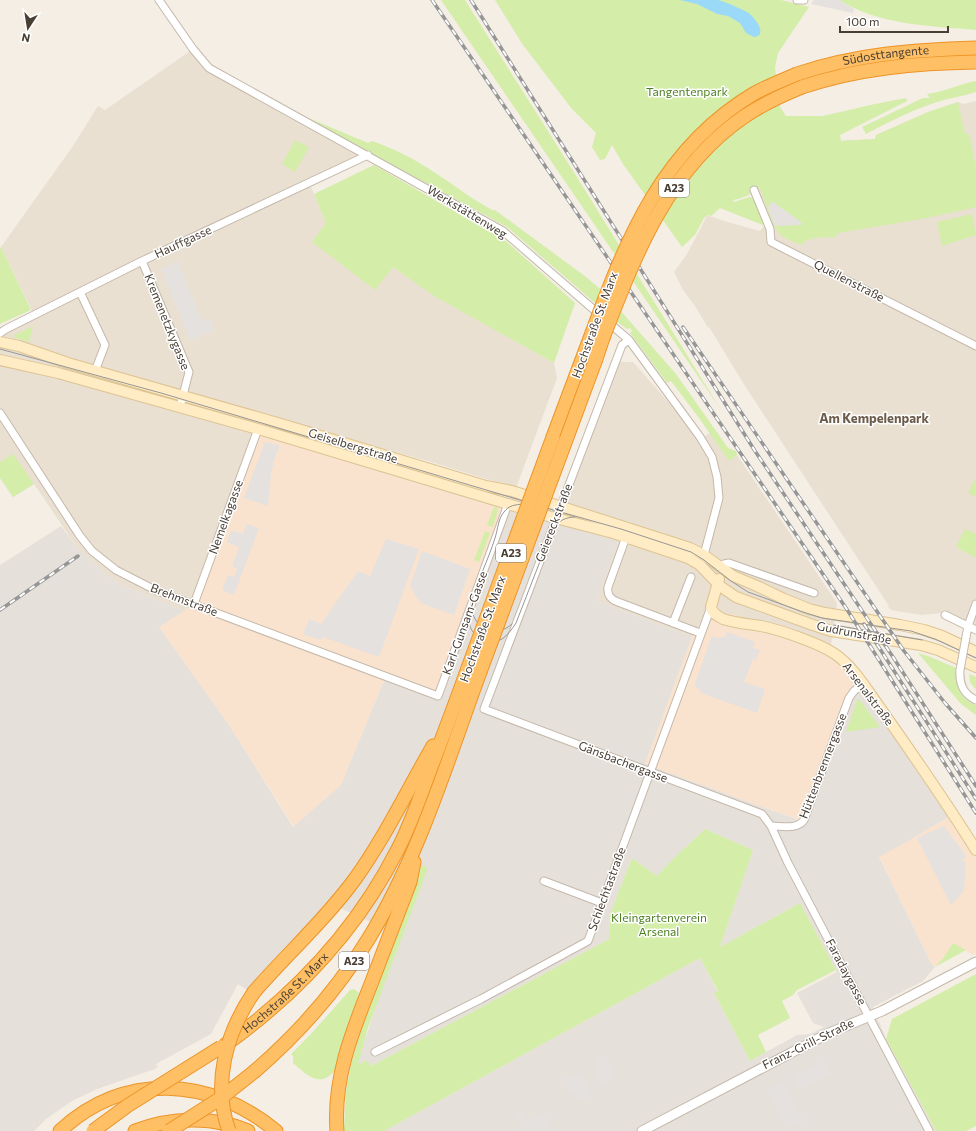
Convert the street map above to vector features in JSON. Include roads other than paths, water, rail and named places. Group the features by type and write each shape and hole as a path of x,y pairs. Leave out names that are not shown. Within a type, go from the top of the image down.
{"highway":[{"name":"Südosttangente","path":"796,74 834,62 879,54 976,48"},
{"name":"Südosttangente","path":"802,87 838,76 880,68 937,63 976,62"},
{"name":"Hochstraße St. Marx","path":"93,1131 127,1106 222,1047 289,993 328,952 363,906 381,879 398,849 417,806 613,276 639,218 668,171 708,127 755,93 796,74"},
{"name":"Hochstraße St. Marx","path":"169,1131 221,1098 255,1071 290,1039 324,1001 358,955 380,918 404,870 422,829 603,338 630,270 648,231 658,212 679,180 709,145 730,126 745,116 781,95 802,87"},
{"path":"229,1131 222,1105 221,1085 223,1066 226,1049 244,1006 269,975 310,932 354,880 387,829 453,709"},
{"path":"337,1129 338,1091 344,1060 358,1017 410,882 422,829"},
{"path":"60,1131 85,1112 99,1104 128,1093 161,1088 189,1090 215,1096 239,1106 264,1121 276,1131"},
{"path":"135,1131 154,1125 185,1120 219,1122 248,1131"}],"main road":[{"name":"Geiselbergstraße","path":"0,342 19,346 95,371 288,426 486,486 507,489 681,545 700,559"},
{"name":"Geiselbergstraße","path":"0,360 58,373 258,429 508,504 626,537 686,557 700,559"},
{"name":"Gudrunstraße","path":"700,559 733,576 809,609 825,613 900,624 924,630 942,636 976,652"},
{"name":"Gudrunstraße","path":"700,559 704,568 718,584 743,600 821,628 921,645 938,650 976,668"},
{"path":"710,607 722,569"},
{"name":"Arsenalstraße","path":"710,607 714,613 723,619 775,630 828,650 847,664 864,684 951,810 976,850"}],"street":[{"name":"Werkstättenweg","path":"159,0 200,59 209,68 231,82 368,155 503,231 629,340 700,437 713,461 717,478 719,498 700,559"},
{"path":"796,0 804,0"},
{"name":"Hauffgasse","path":"0,333 142,261 368,155"},
{"name":"Quellenstraße","path":"754,190 770,229 771,242 976,346"},
{"name":"Kremenetzkygasse","path":"142,261 189,372 180,407"},
{"path":"80,292 105,345 95,371"},
{"name":"Geiereckstraße","path":"484,709 622,345 629,340"},
{"name":"Brehmstraße","path":"0,413 80,536 92,551 116,570 155,590 438,696"},
{"name":"Nemelkagasse","path":"194,604 258,429"},
{"name":"Karl-Gunsam-Gasse","path":"438,696 508,504"},
{"path":"626,537 608,587 608,595 618,602 700,633"},
{"path":"722,569 724,564 729,563 814,593"},
{"path":"674,623 691,577"},
{"path":"976,604 968,626 960,670 960,682 962,687 968,695 976,700"},
{"name":"Schlechtastraße","path":"375,1052 481,999 588,941 710,607"},
{"path":"945,615 976,630"},
{"name":"Hüttenbrennergasse","path":"772,826 795,826 800,825 802,822 850,695 864,684"},
{"name":"Gänsbachergasse","path":"484,709 762,814"},
{"name":"Faradaygasse","path":"762,814 772,826 788,863 929,1131"},
{"path":"544,881 602,903"},
{"name":"Franz-Grill-Straße","path":"642,1131 826,1034 895,1004 976,962"}],"water":[{"path":"680,0 718,0 728,3 750,14 759,25 760,33 758,36 754,37 746,33 740,23 728,16 717,14 697,4"}],"tram line":[{"path":"0,349 161,393 621,529 691,552 748,592 803,612 822,618 911,631 935,639 976,658"},
{"path":"523,504 510,507 502,515 470,607 470,627 477,636 486,641 497,641 502,639 508,634 516,623 553,528 562,520 575,517"},
{"path":"472,610 477,623 488,630 500,631 512,624"},
{"path":"834,625 922,640"}],"railway":[{"path":"432,0 846,608 976,813"},
{"path":"471,0 755,451 893,657 976,786"},
{"path":"683,327 904,651 945,703 976,738"},
{"path":"0,610 78,556"},
{"path":"864,624 976,799"}],"district":[{"name":"Am Kempelenpark","path":"874,418"}],"park label":[{"name":"Tangentenpark","path":"687,92"},
{"name":"Kleingartenverein Arsenal","path":"659,925"}]}
